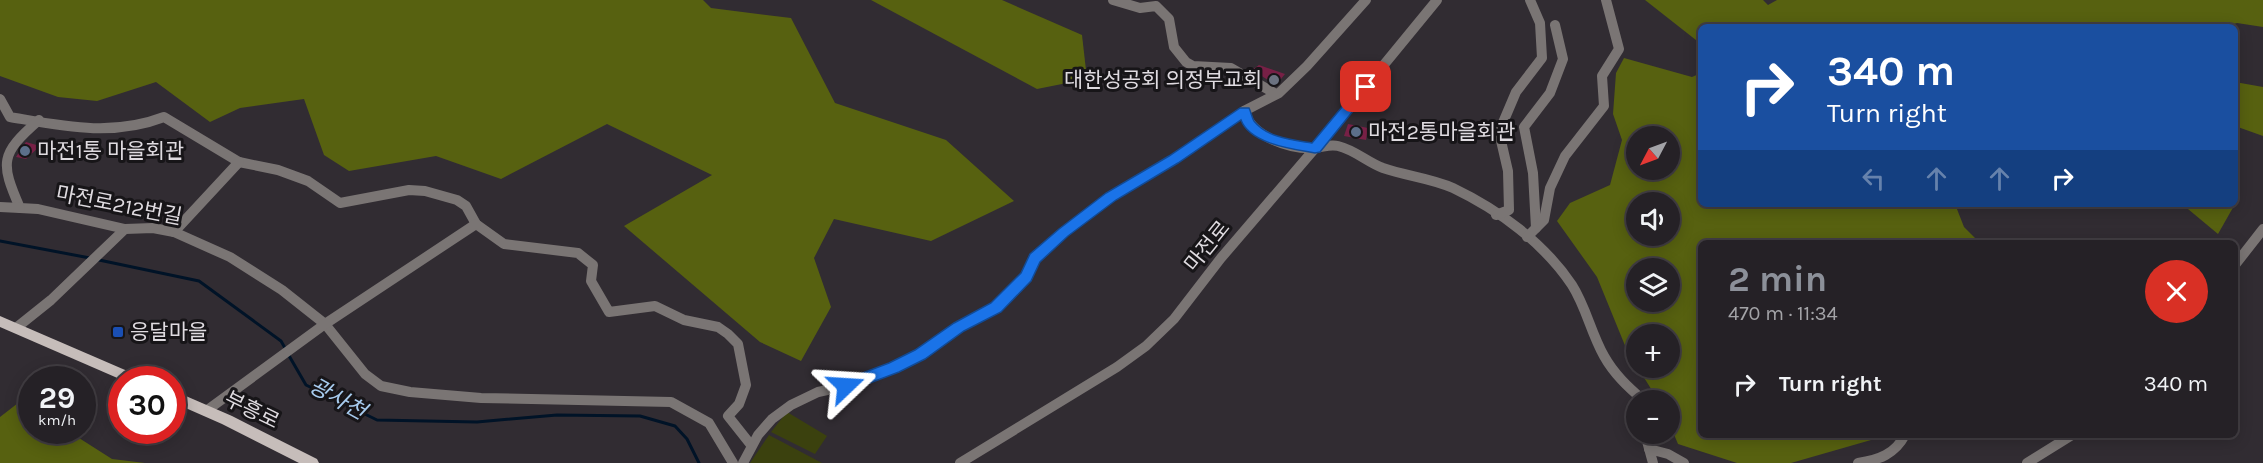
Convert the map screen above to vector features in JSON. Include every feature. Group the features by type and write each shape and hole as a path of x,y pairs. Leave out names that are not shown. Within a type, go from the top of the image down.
{"main road":[{"path":"0,321 108,369"},
{"name":"부흥로","path":"186,402 312,463"}],"street":[{"path":"1113,0 1140,8 1156,6 1172,26 1172,40 1177,52 1193,66 1231,68 1276,94"},
{"path":"743,463 751,445 772,419 792,405 818,392 846,386 894,368 920,355 959,327 996,308 1026,277 1035,258 1063,232 1111,197 1173,160 1244,111 1276,94 1307,66 1365,0"},
{"name":"마전로","path":"960,463 1117,367 1146,346 1173,319 1221,258 1437,0"},
{"path":"1496,215 1509,210 1510,194 1507,157 1499,132 1516,92 1542,58 1540,23 1530,0"},
{"path":"1527,237 1544,220 1544,205 1566,156 1577,138 1604,106 1602,76 1619,49 1606,0"},
{"path":"1536,228 1533,173 1524,127 1550,93 1563,58 1555,25"},
{"path":"0,99 10,117 39,120 69,128 140,126 164,117 239,162 278,170 308,181 340,203 409,190 446,197 466,206 476,224 504,244 578,253 592,265 591,281 609,312 655,306 684,320 718,327 738,344 746,385 739,404 728,417 751,445"},
{"path":"1244,111 1249,124 1282,143 1315,148 1333,144 1345,147 1386,170 1434,180 1455,189 1527,237 1564,275 1573,288 1604,355 1616,375 1632,390"},
{"path":"20,208 4,174 7,154 39,120"},
{"path":"174,232 239,162"},
{"name":"마전로212번길","path":"0,207 38,209 124,229 153,228 174,232 230,257 282,290 322,327 365,374 381,386 410,392 481,398 671,402 709,423 733,463"},
{"path":"206,411 322,327 476,224"},
{"path":"16,328 51,300 124,229"},
{"path":"2238,261 2263,229"},
{"path":"1858,463 1882,459 1900,445 1904,438"},
{"path":"2027,463 2068,438"},
{"path":"1648,444 1653,463"},
{"path":"1649,449 1668,454 1684,463"}],"green space":[{"path":"0,0 703,0 711,8 791,18 835,103 946,140 1014,201 931,241 834,219 814,258 831,307 801,361 760,342 624,226 712,175 607,124 501,179 436,156 349,171 324,155 304,99 240,108 210,122 156,82 97,101 58,97 0,76"},
{"path":"871,0 1002,0 1082,35 1087,79 1037,89"},
{"path":"1645,0 1763,0 1768,5 1777,0 2263,0 2263,27 2237,23 1698,24 1698,42"},
{"path":"1624,58 1692,77 1698,74 1698,207 1956,207 1964,227 1977,240 1698,240 1698,438 1878,438 1791,463 1737,463 1678,444 1680,444 1680,390 1652,390 1644,378 1680,378 1680,324 1626,324 1626,348 1597,277 1557,221 1570,203 1610,185 1622,140 1613,114 1616,73"},
{"path":"2238,83 2263,87 2263,136 2238,127"},
{"path":"2186,207 2233,207 2218,234"},
{"path":"18,403 18,444 88,444 112,459 145,463 0,463 0,417"},
{"path":"787,412 827,436 815,454 771,432"},
{"path":"769,435 822,463 750,463"}],"building":[{"name":"대한성공회 의정부교회","path":"1259,65 1285,74 1276,85 1252,70"},
{"name":"마전2통마을회관","path":"1348,124 1368,128 1366,140 1344,136"},
{"name":"마전1통 마을회관","path":"26,142 40,146 26,159 16,157"}],"waterway":[{"name":"광사천","path":"0,241 90,258"},
{"name":"광사천","path":"99,260 199,281 281,341 285,348"},
{"name":"광사천","path":"288,354 306,385 377,420 477,422 557,415 640,416 675,426 687,439 699,463"}],"place":[{"name":"대한성공회 의정부교회","path":"1274,80"},
{"name":"마전2통마을회관","path":"1356,132"},
{"name":"마전1통 마을회관","path":"25,151"},
{"name":"응달마을","path":"118,332"}],"route":[{"path":"846,386 894,368 920,355 959,327 996,308 1026,277 1035,258 1063,232 1111,197 1173,160 1244,111 1249,124 1268,137 1282,143 1315,148 1366,87"}]}
